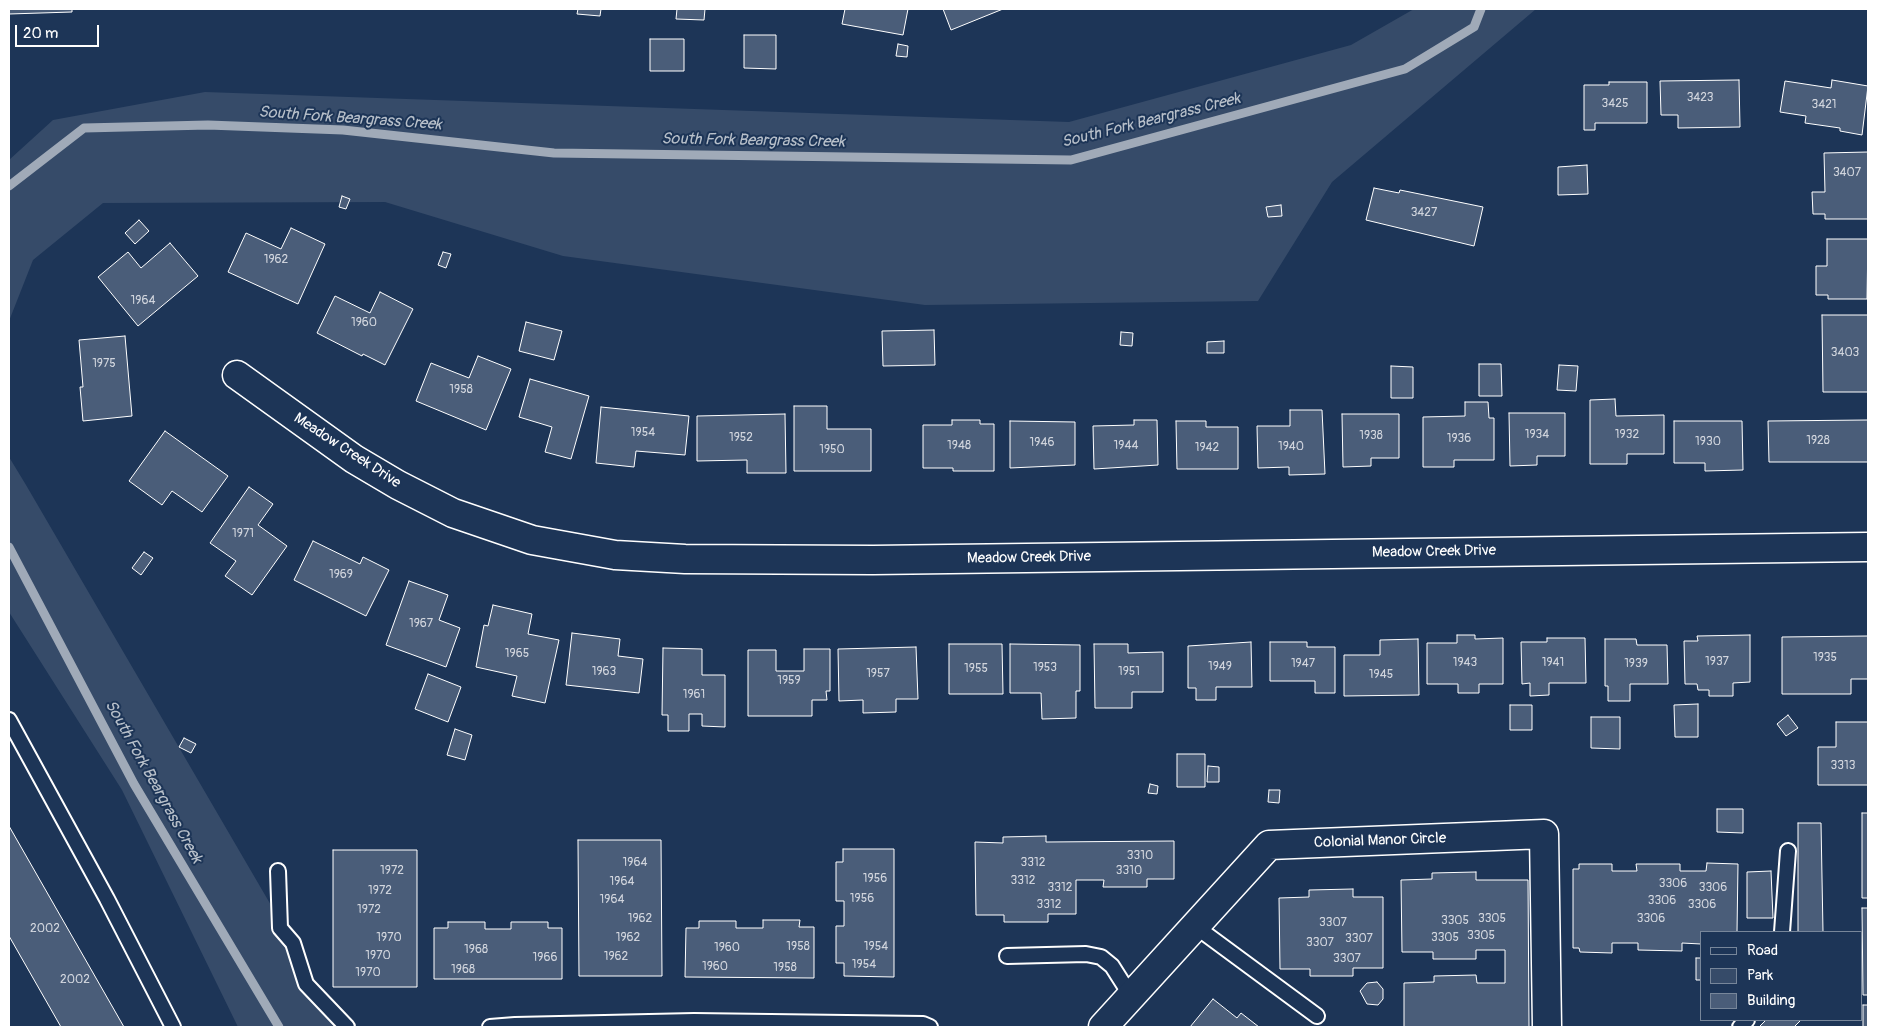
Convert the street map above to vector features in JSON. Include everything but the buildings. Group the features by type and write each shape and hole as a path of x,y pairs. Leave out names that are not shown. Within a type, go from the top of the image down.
{"street":[{"name":"Meadow Creek Drive","path":"237,375 354,459 398,485 453,513 532,540 614,555 685,559 873,560 1868,547"},
{"name":"Colonial Manor Circle","path":"1103,1027 1269,845 1544,834 1547,1027"}],"lane":[{"path":"9,720 107,899 173,1027"},
{"path":"1782,931 1788,851"},
{"path":"278,871 280,928 293,943 306,984 347,1027"},
{"path":"1195,926 1317,1016"},
{"path":"1007,956 1086,954 1101,957 1112,966 1132,996"},
{"path":"490,1027 694,1022 923,1024 930,1027"}],"green space":[{"path":"1414,9 1536,9 1332,182 1258,301 925,305 563,256 385,202 103,203 33,260 9,321 9,160 53,120 205,92 1069,122 1351,45"},
{"path":"9,457 342,1027 238,1027 122,790 9,612"}],"waterway":[{"name":"South Fork Beargrass Creek","path":"9,186 84,128 208,125 343,130 554,153 1071,160 1405,69 1474,27 1481,9"},
{"name":"South Fork Beargrass Creek","path":"9,547 134,784 279,1027"}]}
